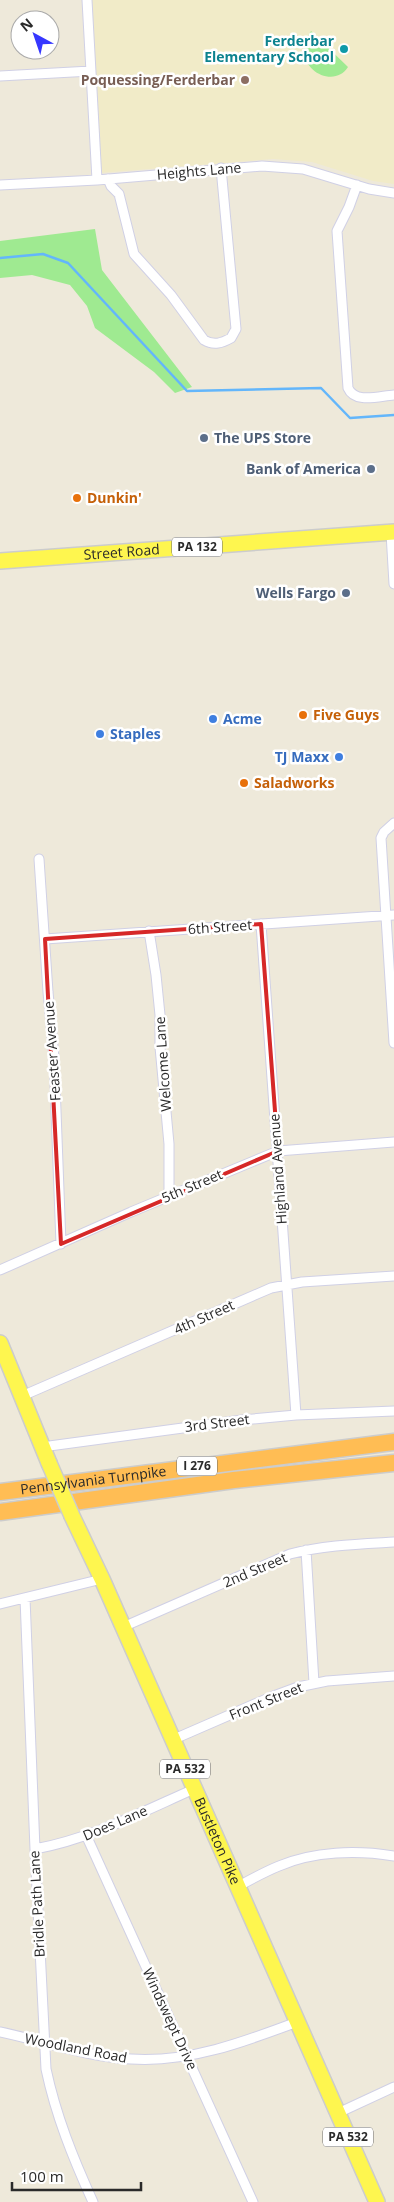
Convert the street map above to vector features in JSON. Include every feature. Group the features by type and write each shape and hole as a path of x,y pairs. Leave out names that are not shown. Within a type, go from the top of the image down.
{"highway":[{"name":"Pennsylvania Turnpike","path":"0,1492 394,1442"},
{"name":"Pennsylvania Turnpike","path":"0,1512 234,1480 394,1463"}],"main road":[{"name":"Street Road","path":"0,561 392,532"},
{"name":"Bustleton Pike","path":"0,1343 72,1516 102,1579 236,1887 377,2202"}],"street":[{"path":"87,0 97,180"},
{"path":"0,76 90,71"},
{"name":"Heights Lane","path":"0,185 97,180 262,166 303,169 357,185 394,193"},
{"path":"108,179 111,186 119,194 134,254 171,295 204,340 211,344 216,344 231,338 236,329 221,168"},
{"path":"357,185 350,207 337,231 348,388 351,394 357,398 394,395"},
{"path":"392,532 394,584"},
{"path":"394,823 384,832 381,838 390,915 394,1043"},
{"name":"Feaster Avenue","path":"39,859 54,1058 62,1244"},
{"name":"6th Street","path":"45,939 390,915"},
{"name":"Highland Avenue","path":"260,924 296,1415"},
{"name":"Welcome Lane","path":"149,931 160,1015 160,1048 169,1144 169,1196"},
{"name":"5th Street","path":"0,1270 169,1196 278,1151 394,1142"},
{"name":"4th Street","path":"22,1396 260,1292 287,1284 394,1276"},
{"name":"3rd Street","path":"42,1447 122,1435 296,1415 394,1411"},
{"name":"2nd Street","path":"123,1627 238,1576 306,1550 394,1542"},
{"path":"306,1550 314,1683"},
{"path":"0,1604 102,1579"},
{"name":"Bridle Path Lane","path":"25,1598 46,2069 59,2121 93,2202"},
{"name":"Front Street","path":"172,1740 284,1691 314,1683 394,1676"},
{"name":"Does Lane","path":"35,1848 67,1842 86,1835 194,1789"},
{"name":"Windswept Drive","path":"86,1835 253,2202"},
{"path":"236,1887 279,1866 314,1856 350,1853 394,1856"},
{"name":"Woodland Road","path":"0,2032 131,2060 187,2055 238,2043 297,2022"},
{"path":"338,2113 394,2087"}],"highlighted area":[{"path":"261,924 278,1151 61,1244 45,939"}],"shaded area":[{"name":"Poquessing/Ferderbar","path":"91,0 394,0 394,184 373,181 312,162 273,159 100,173"}],"green space":[{"path":"311,31 348,67 341,74 333,77 324,76 315,72 308,65 305,55 305,44"},
{"path":"95,229 102,270 192,387 175,393 154,372 95,328 87,306 70,285 32,275 0,278 0,241"}],"waterway":[{"path":"0,258 43,254 68,263 187,391 321,388 350,418 394,415"}],"place":[{"name":"Ferderbar Elementary School","path":"344,49"},
{"name":"Poquessing/Ferderbar","path":"245,80"},
{"name":"The UPS Store","path":"204,438"},
{"name":"Bank of America","path":"371,469"},
{"name":"Dunkin'","path":"77,498"},
{"name":"Wells Fargo","path":"346,593"},
{"name":"Five Guys","path":"303,715"},
{"name":"Acme","path":"213,719"},
{"name":"Staples","path":"100,734"},
{"name":"TJ Maxx","path":"339,757"},
{"name":"Saladworks","path":"244,783"}]}
